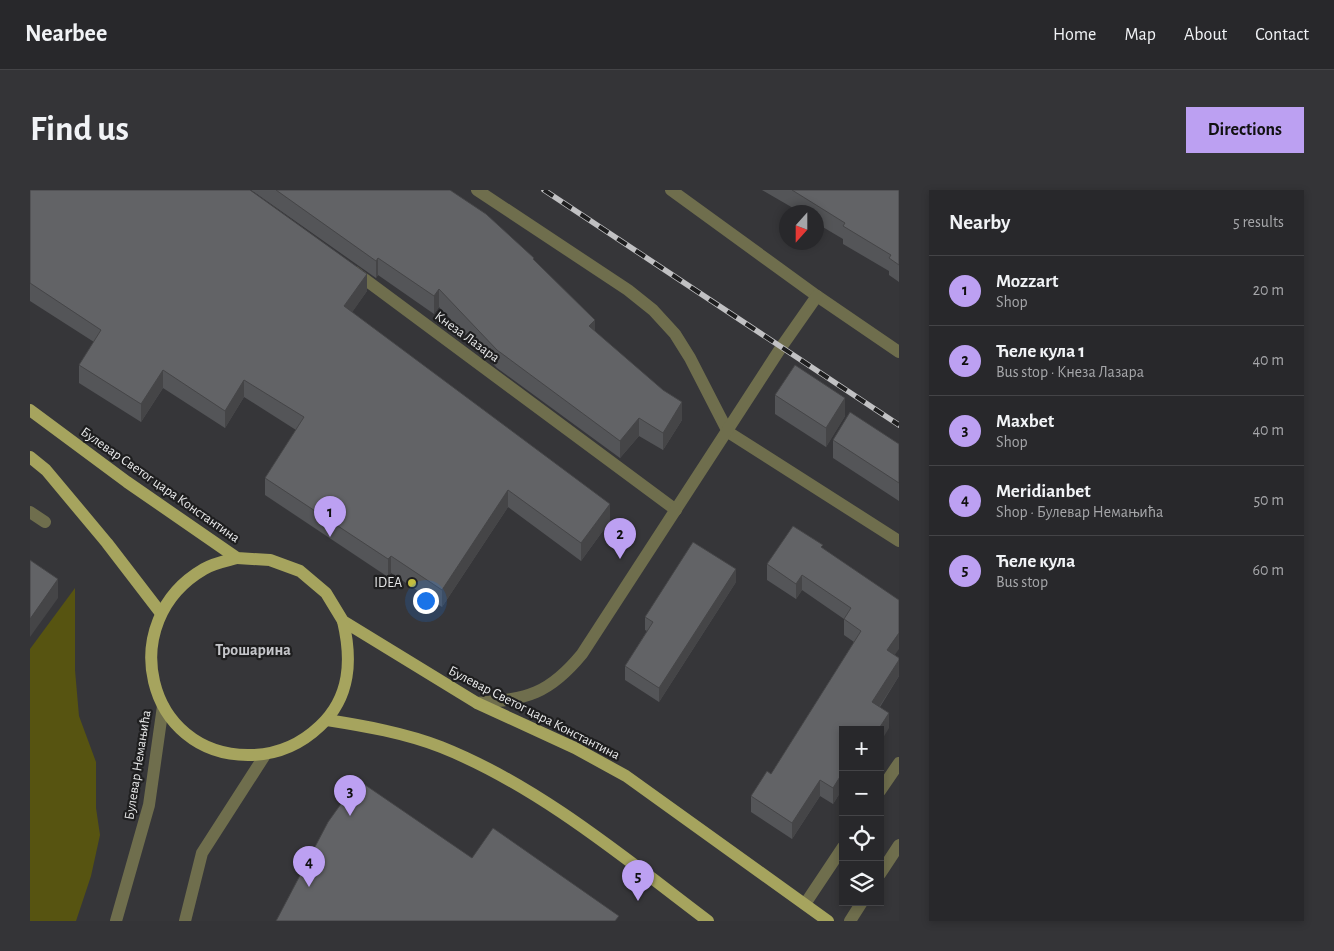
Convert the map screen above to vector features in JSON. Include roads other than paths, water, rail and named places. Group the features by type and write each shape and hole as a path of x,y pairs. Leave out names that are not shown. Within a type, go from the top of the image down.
{"main road":[{"name":"Булевар Светог цара Константина","path":"30,410 127,482 237,558 270,560 300,571 326,593 342,621 477,703 575,748 626,776 828,921"},
{"path":"30,457 46,470 107,543 160,612"},
{"path":"163,706 152,676 150,643 160,612 179,586 186,581 206,568 237,558"},
{"name":"Булевар Немањића","path":"163,706 182,730 207,747 236,755 265,755 289,748 310,736 327,720 340,698 348,672 349,646 342,621"},
{"path":"327,720 365,726 440,746 511,780 616,851 708,921"}],"street":[{"path":"477,190 628,290 653,310 675,334 690,358 728,432 899,542"},
{"path":"670,190 817,296 899,352"},
{"name":"Кнеза Лазара","path":"344,265 676,510"},
{"path":"477,703 513,700 542,691 565,675 582,654 728,432 782,346 817,296"},
{"path":"30,512 45,522"},
{"name":"Булевар Немањића","path":"116,921 149,805 163,706"},
{"path":"186,921 202,853 265,755"},
{"path":"884,785 899,763"},
{"path":"884,868 899,845"},
{"path":"804,904 839,854"},
{"path":"850,921 859,906"}],"railway":[{"path":"544,190 899,425"}],"place":[{"name":"Mozzart","path":"330,537"},
{"name":"Ћеле кула 1","path":"620,559"},
{"name":"IDEA","path":"412,583"},
{"name":"Maxbet","path":"350,816"},
{"name":"Meridianbet","path":"309,887"},
{"name":"Ћеле кула","path":"638,901"}],"district":[{"name":"Трошарина","path":"253,650"}]}
